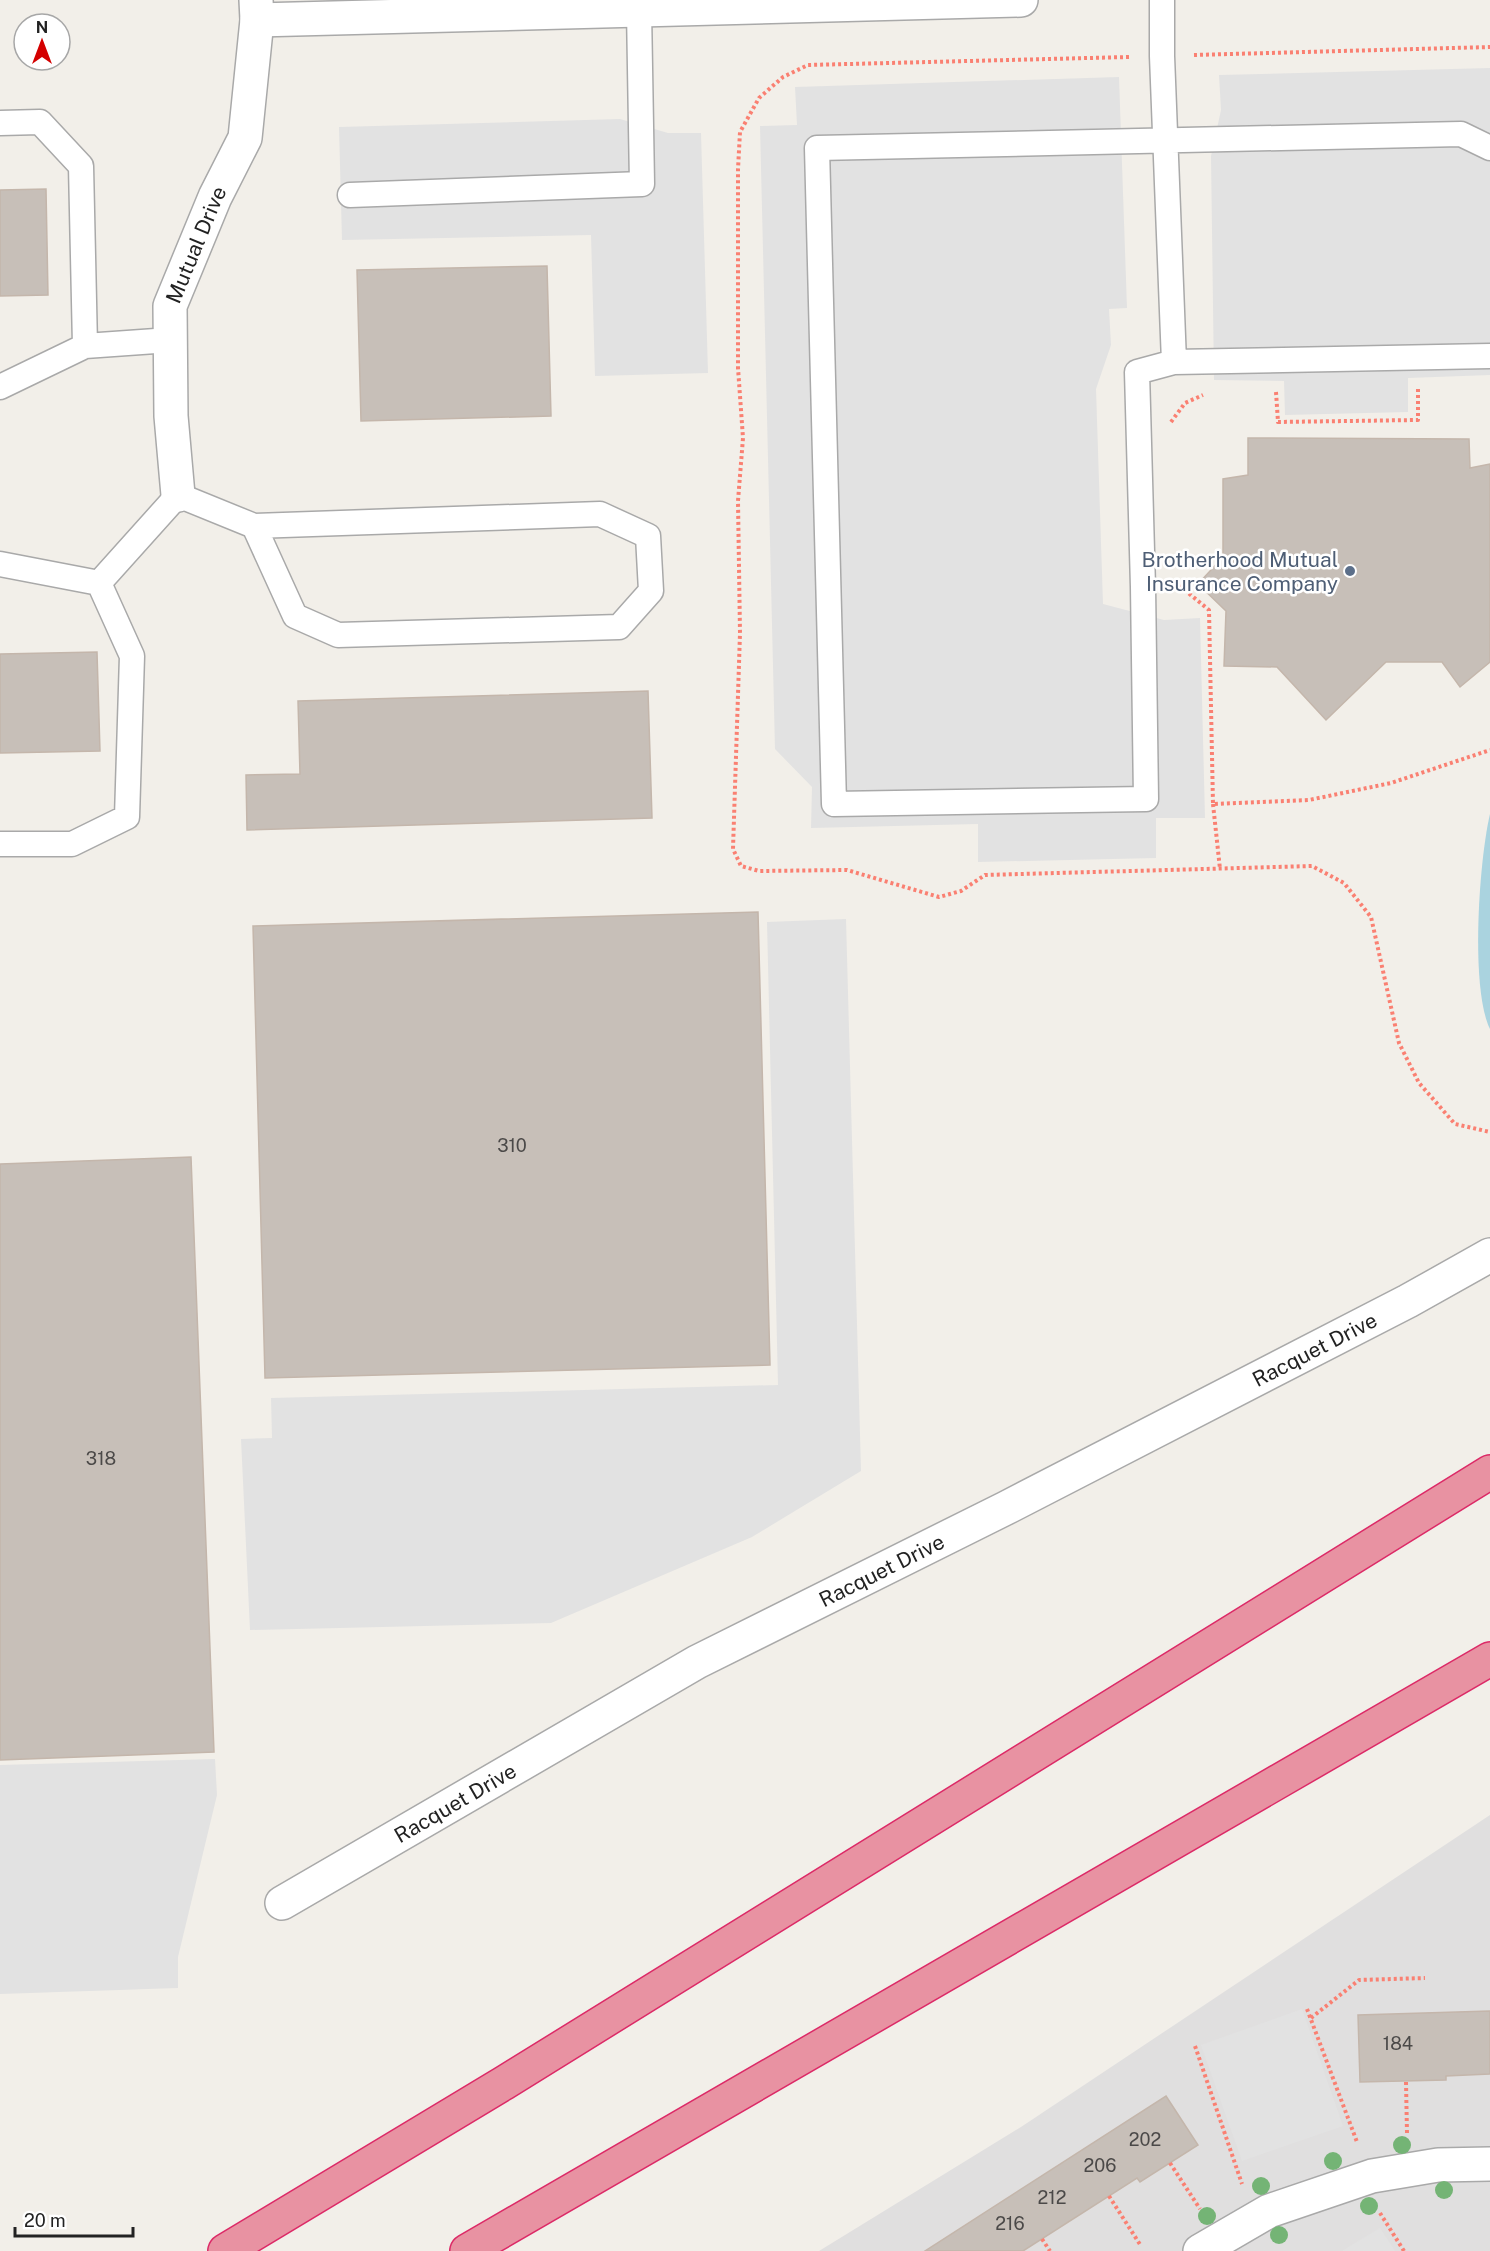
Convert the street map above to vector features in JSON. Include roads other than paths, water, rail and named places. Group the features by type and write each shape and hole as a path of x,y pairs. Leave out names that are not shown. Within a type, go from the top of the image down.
{"highway":[{"path":"225,2251 504,2083 1490,1472"},
{"path":"467,2251 1490,1659"}],"street":[{"path":"257,10 639,10 1021,0"},
{"name":"Mutual Drive","path":"178,495 171,416 170,306 215,197 245,138 257,10"},
{"name":"Racquet Drive","path":"282,1903 697,1662 1006,1508 1345,1334 1490,1255"},
{"path":"1200,2251 1269,2211 1372,2176 1438,2165 1490,2164"}],"lane":[{"path":"1162,0 1162,56 1174,362"},
{"path":"350,195 642,184 639,10"},
{"path":"0,123 40,122 81,166 85,346"},
{"path":"1490,148 1461,134 817,148 834,804 1146,799 1137,372 1174,362 1490,356"},
{"path":"0,387 85,346 170,340"},
{"path":"99,583 178,495 254,526 600,514 648,536 651,591 619,627 338,635 295,616 254,526"},
{"path":"0,564 99,583"},
{"path":"0,844 72,844 127,817 132,656 99,583"}],"water":[{"path":"1490,814 1490,1029 1480,985 1478,924 1483,861"}],"place":[{"name":"Brotherhood Mutual Insurance Company","path":"1350,571"}]}
